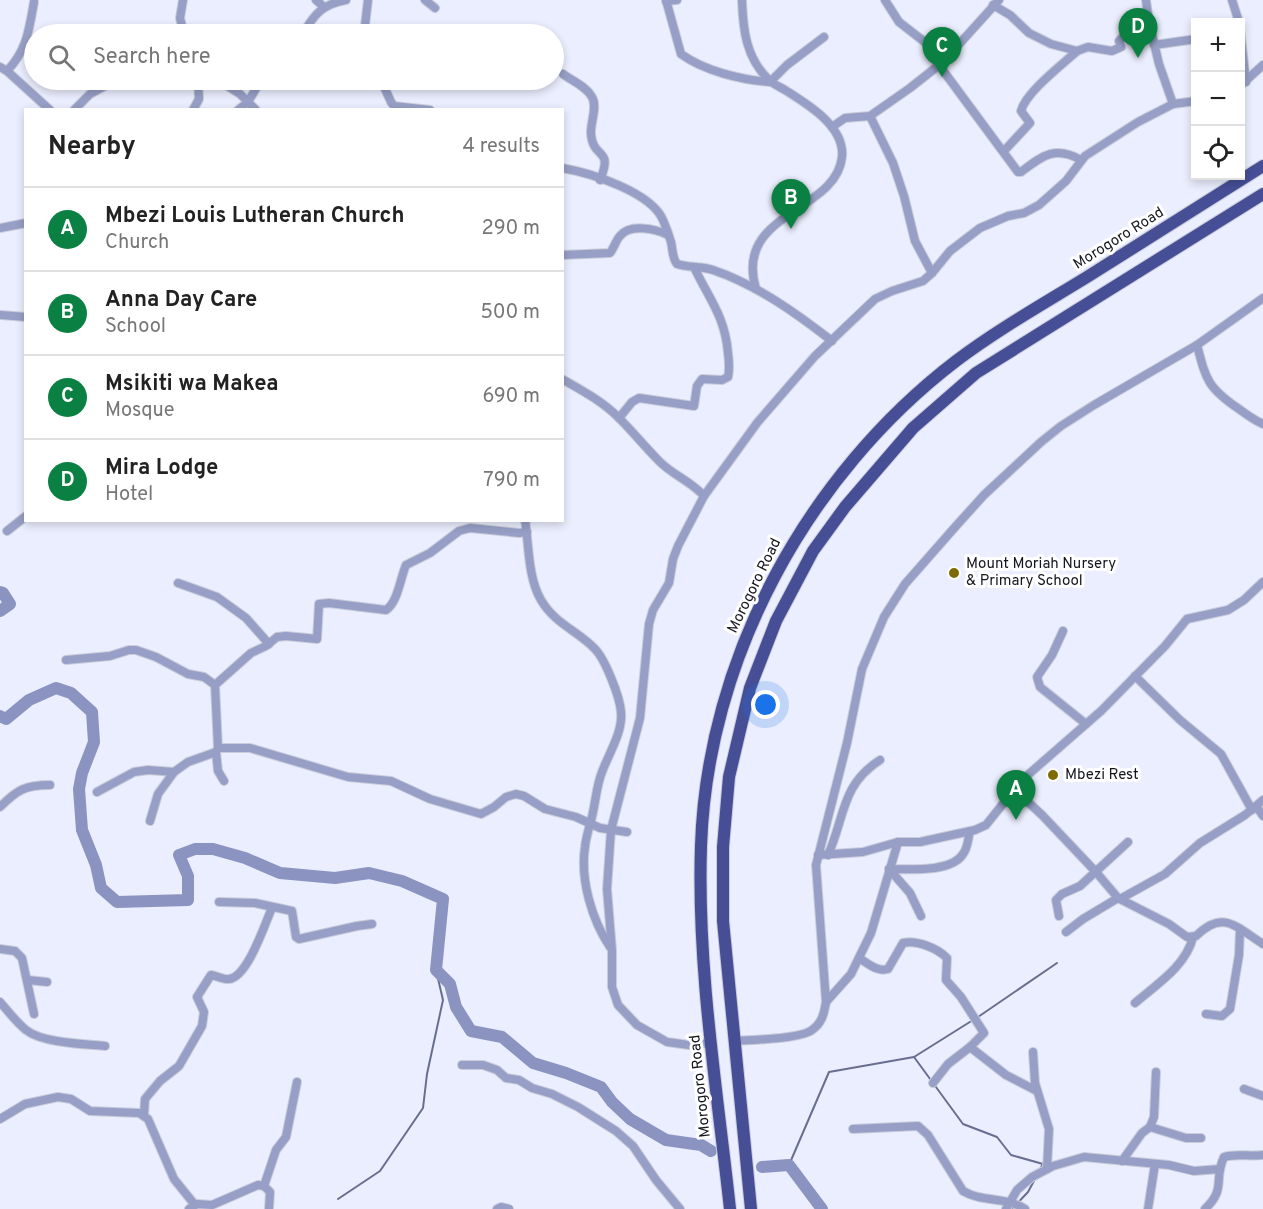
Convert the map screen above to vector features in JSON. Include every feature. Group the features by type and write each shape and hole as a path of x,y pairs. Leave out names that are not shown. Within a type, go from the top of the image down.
{"highway":[{"name":"Morogoro Road","path":"730,1209 711,1043 701,927 700,844 708,772 725,693 750,625 775,574 801,531 856,456 908,401 956,361 1015,321 1263,166"},
{"path":"751,1209 723,921 723,847 729,777 750,688 776,621 813,550 845,507 914,428 976,373 1263,194"}],"street":[{"path":"182,24 180,18 183,0"},
{"path":"316,0 324,7"},
{"path":"311,24 324,7 332,2 346,0"},
{"path":"365,24 368,0"},
{"path":"425,0 435,8"},
{"path":"677,0 666,1 679,49 684,56 735,77 770,82 802,101 832,127 841,145 842,158 839,166 825,187 780,221 760,242 753,258 756,290"},
{"path":"742,0 744,35 747,45 770,82"},
{"path":"885,0 899,21 926,43 939,65 1016,170 1020,172 1048,154 1064,153 1081,160"},
{"path":"1146,0 1154,45 1173,104"},
{"path":"1232,0 1238,18"},
{"path":"30,24 34,2"},
{"path":"832,127 845,118 870,116 905,92 939,65 996,3 1034,37 1077,51"},
{"path":"1004,151 1030,123 1021,111 1022,106 1077,51 1088,47 1112,51 1118,49 1121,47 1119,41 1123,37 1138,25 1149,22"},
{"path":"770,82 787,65 824,37"},
{"path":"1154,45 1191,40"},
{"path":"24,47 18,60 4,69 24,87"},
{"path":"1245,82 1263,65"},
{"path":"564,75 582,86 592,97 594,105 591,134 594,145 605,158 606,163 600,180"},
{"path":"28,90 48,108"},
{"path":"76,108 97,90"},
{"path":"194,108 199,99 199,90"},
{"path":"232,90 254,108"},
{"path":"240,108 248,102 255,90"},
{"path":"385,90 391,106 409,108"},
{"path":"711,1043 667,1042 637,1025 618,1005 612,987 612,950 607,888 611,830 640,718 649,624 653,610 669,583 678,546 704,496 757,423 815,356 875,299 892,291 915,285 932,273 950,250 966,236 1002,218 1024,213 1039,205 1066,181 1081,160 1138,122 1173,104 1191,102"},
{"path":"870,116 890,154 904,196 915,241 932,273"},
{"path":"564,168 580,172 633,193 648,202 662,218 677,264 715,270 756,290 832,341"},
{"path":"0,228 24,223"},
{"path":"564,255 610,253 619,236 629,230 649,228 668,235"},
{"path":"619,418 632,402 639,398 694,406 697,386 702,379 723,380 728,377 728,345 723,322 694,267"},
{"path":"734,1041 811,1032 824,1018 826,1002 820,900 816,872 818,855 847,743 862,669 884,617 905,584 984,495 1061,426 1197,345 1263,298"},
{"path":"1,315 24,317"},
{"path":"1197,345 1205,373 1219,396 1263,424"},
{"path":"564,380 588,392 619,418 660,463 698,489 704,496"},
{"path":"7,531 24,518"},
{"path":"525,522 535,584 540,599 562,624 595,649 601,657 620,704 620,728 601,774 585,846 586,879 595,916 612,950"},
{"path":"215,685 251,653 277,637 317,639 319,604 388,609 406,565 430,553 459,531 470,528 527,532"},
{"path":"818,855 863,852 898,842 920,842 980,828 992,820 1014,789 1135,676 1187,619 1228,610 1244,600 1263,582"},
{"path":"178,583 217,597 246,618 269,644"},
{"path":"1063,631 1052,655 1037,677 1037,681 1044,691 1086,724"},
{"path":"66,660 110,656 129,650 136,651 151,654 188,674 204,677 215,685"},
{"path":"1135,676 1180,720 1221,754 1254,808 1263,816"},
{"path":"215,685 218,771 224,782"},
{"path":"150,821 158,794 174,772 188,762 217,750 250,748 348,777 396,782 430,799 481,814 506,797 516,794 545,809 611,830 627,832"},
{"path":"828,855 851,789 860,776 880,760"},
{"path":"97,792 134,772 148,770 174,772"},
{"path":"0,807 24,788 50,785"},
{"path":"1014,789 1042,815 1119,898 1169,924 1187,937 1193,937 1215,922 1230,923 1263,944"},
{"path":"1066,932 1083,919 1165,874 1200,843 1245,816 1263,800"},
{"path":"889,869 928,868 953,862 965,853 970,831"},
{"path":"826,1002 851,974 871,933 898,842"},
{"path":"1059,916 1056,900 1062,894 1080,886 1128,842"},
{"path":"889,869 910,893 921,916"},
{"path":"219,902 255,903 292,912 296,937 299,939 372,924"},
{"path":"144,1115 145,1099 160,1081 179,1066 202,1026 204,1012 197,997 203,986 211,975 227,979 234,978 239,973 260,939 272,908"},
{"path":"1206,1014 1222,1016 1230,1009 1239,955 1240,930"},
{"path":"1136,1003 1183,962 1190,951 1193,937"},
{"path":"859,958 881,970 888,969 903,943 914,942 942,953 947,958 946,980 983,1030 982,1036 948,1064 933,1083"},
{"path":"0,949 15,951 21,956 34,1014"},
{"path":"28,980 47,982"},
{"path":"1,1007 34,1035 105,1046"},
{"path":"970,1047 1006,1075 1037,1091"},
{"path":"1033,1052 1035,1083 1049,1129 1047,1169"},
{"path":"462,1065 483,1065 497,1070 506,1078 519,1080 532,1088 552,1094 616,1131 633,1146 656,1180 680,1209"},
{"path":"1122,1161 1142,1133 1150,1127 1154,1117 1156,1072"},
{"path":"264,1186 276,1150 286,1137 297,1082"},
{"path":"1244,1089 1263,1096"},
{"path":"0,1119 25,1104 58,1097 71,1099 90,1111 134,1111 148,1119 174,1179 192,1207 212,1205 252,1186 264,1186 270,1192 269,1209"},
{"path":"853,1129 918,1126 928,1136 963,1191 985,1198 1011,1201 1025,1209"},
{"path":"1150,1127 1186,1138 1201,1138"},
{"path":"1205,1209 1218,1195 1220,1169 1224,1157 1263,1155"},
{"path":"1006,1209 1023,1185 1032,1177 1069,1160 1084,1157 1135,1164 1155,1164 1194,1171 1220,1169"},
{"path":"1148,1209 1155,1164"},
{"path":"497,1209 509,1209"}],"waterway":[{"path":"0,592 10,604 0,611"},
{"path":"0,716 6,719 29,700 56,688 71,693 92,712 94,742 82,773 79,789 82,830 96,865 101,888 117,902 188,900 188,876 179,855 195,849 213,849 245,858 280,873 335,878 369,873 402,881 443,899 436,970 450,984 456,1007 471,1031 502,1037 533,1063 601,1087 612,1102 630,1119 666,1140 701,1145 711,1151"},
{"path":"978,1017 1057,963"},
{"path":"338,1199 380,1171 423,1108 427,1074 443,1000 436,970"},
{"path":"789,1165 829,1072 914,1057 973,1020"},
{"path":"914,1057 963,1124 997,1137 1011,1155 1043,1164 1040,1169"},
{"path":"762,1167 789,1165 822,1209"},
{"path":"1012,1209 1028,1192 1035,1179"}],"place":[{"name":"Mira Lodge","path":"1138,58"},
{"name":"Msikiti wa Makea","path":"942,77"},
{"name":"Anna Day Care","path":"791,229"},
{"name":"Mount Moriah Nursery & Primary School","path":"954,573"},
{"name":"Mbezi Rest","path":"1053,775"},
{"name":"Mbezi Louis Lutheran Church","path":"1016,820"}]}
